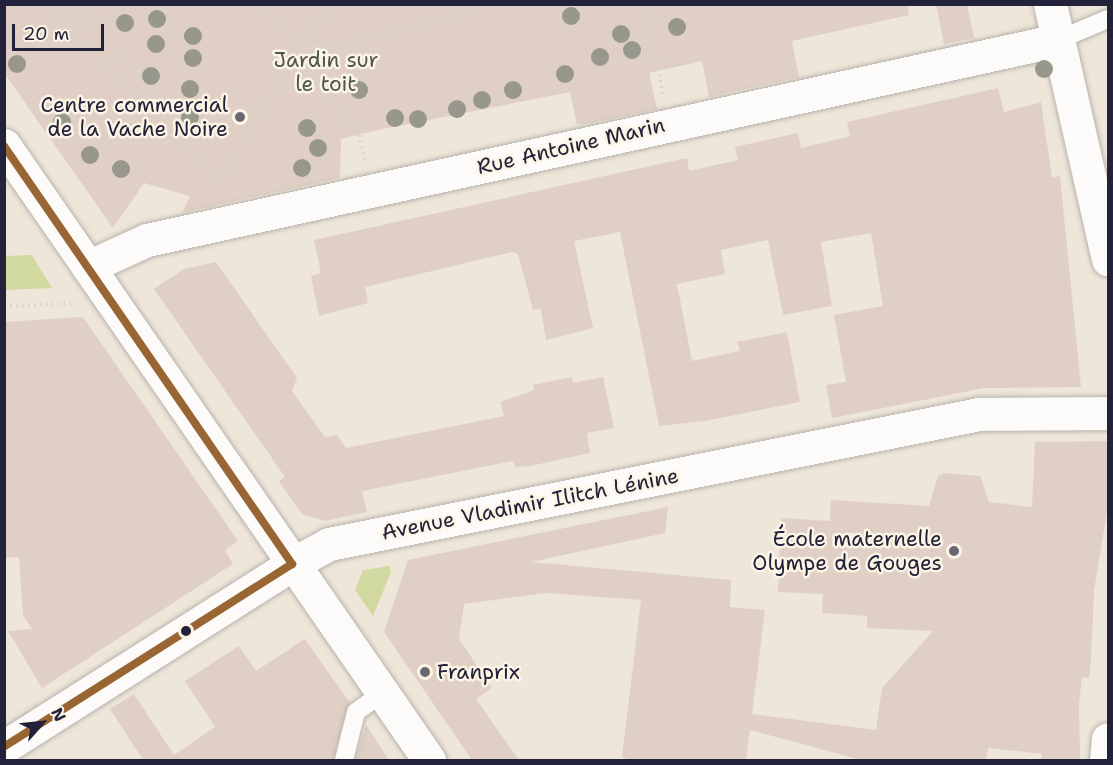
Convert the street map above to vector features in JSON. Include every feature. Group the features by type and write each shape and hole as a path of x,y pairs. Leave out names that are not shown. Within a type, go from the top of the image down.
{"street":[{"path":"1050,4 1108,260"},
{"name":"Rue Antoine Marin","path":"88,267 147,240 1058,40"},
{"path":"4,145 429,760"},
{"name":"Avenue Vladimir Ilitch Lénine","path":"4,747 292,564 329,544 979,414 1108,413"},
{"path":"1106,760 1108,739"}],"lane":[{"path":"1058,40 1108,19"},
{"path":"344,760 356,712 382,693"}],"path":[{"path":"46,4 219,180 300,49 324,4"},
{"path":"68,4 105,38 207,145"},
{"path":"90,4 113,30 105,38"},
{"path":"258,4 300,49"},
{"path":"294,58 442,21 476,4"},
{"path":"644,4 662,89"},
{"path":"294,58 359,135 366,169"},
{"path":"4,306 83,302"}],"green space":[{"path":"32,255 52,288 5,290 5,256"},
{"path":"390,566 391,572 373,616 355,590 363,570"}],"building":[{"name":"Jardin sur le toit","path":"4,4 908,4 909,15 792,41 799,77 709,97 702,61 649,73 657,109 587,124 577,124 570,92 373,131 341,139 340,178 182,213 190,196 144,183 113,228 4,73"},
{"path":"936,4 967,4 974,38 944,44"},
{"path":"998,88 1004,112 1041,102 1052,178 1060,176 1081,387 985,388 832,418 826,385 846,382 834,315 883,306 871,233 821,242 832,306 783,315 768,240 721,250 725,274 677,284 692,361 740,351 737,342 787,332 800,402 705,421 659,426 620,232 574,241 593,328 546,340 541,309 533,310 518,254 512,252 365,287 368,303 319,316 311,276 321,273 314,240 687,158 689,171 738,160 735,147 798,133 801,148 850,136 847,122"},
{"path":"216,262 297,378 292,391 325,437 337,435 346,448 504,416 500,402 534,390 533,385 572,377 573,383 603,377 614,428 587,433 590,453 530,466 515,467 513,461 362,491 367,512 325,521 302,514 279,481 285,477 154,289 184,269"},
{"path":"83,317 238,541 225,550 233,564 42,688 8,631 32,629 23,615 19,557 4,558 4,322"},
{"path":"1108,441 1108,506 1094,591 1089,678 1082,677 1079,704 1080,760 1041,760 1042,754 988,748 986,760 861,760 750,730 746,760 630,760 622,757 641,600 546,593 464,604 459,639 492,688 476,699 519,760 472,760 384,632 408,560 668,507 665,533 531,562 731,580 730,607 765,610 752,714 876,730 882,688 933,631 867,628 867,616 822,613 823,594 778,592 781,518 830,521 831,500 929,506 938,476 944,473 980,476 989,502 1032,507 1035,442"},
{"path":"305,639 350,703 333,760 143,760 110,709 134,694 174,755 215,727 185,681 239,646 256,671"},
{"path":"366,725 389,760 355,760"}],"transit line":[{"path":"4,146 292,564 4,747"}],"place":[{"name":"Centre commercial de la Vache Noire","path":"240,117"},
{"name":"École maternelle Olympe de Gouges","path":"954,551"},
{"name":"Franprix","path":"425,672"}]}
